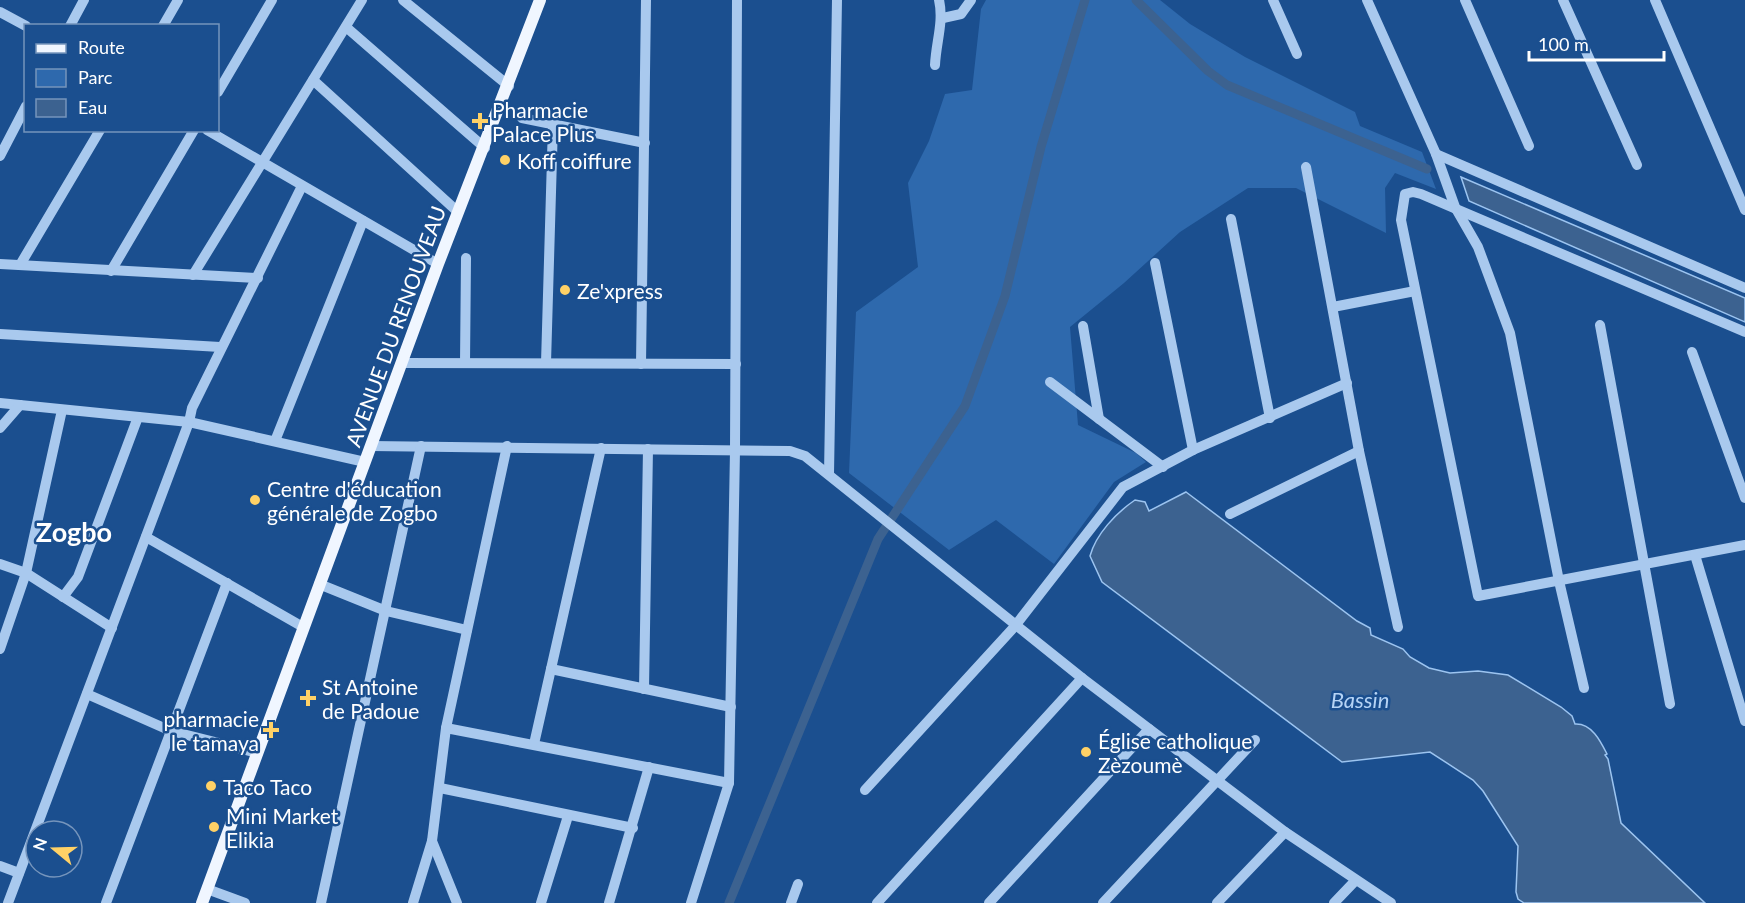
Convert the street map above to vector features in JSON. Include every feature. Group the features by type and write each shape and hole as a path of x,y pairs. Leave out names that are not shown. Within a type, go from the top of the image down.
{"main road":[{"name":"AVENUE DU RENOUVEAU","path":"202,903 438,264 485,148 540,0"}],"street":[{"path":"70,24 84,0"},
{"path":"164,24 178,0"},
{"path":"219,90 272,0"},
{"path":"192,275 362,0"},
{"path":"403,0 508,86"},
{"path":"641,364 646,0"},
{"path":"691,903 729,783 736,364 737,0"},
{"path":"829,474 837,0"},
{"path":"935,65 936,43 943,18 939,0"},
{"path":"943,18 961,14 971,0"},
{"path":"1273,0 1297,54"},
{"path":"1366,0 1436,154 1455,207 1478,247 1510,333 1559,581 1584,688"},
{"path":"1465,0 1529,146"},
{"path":"1563,0 1636,165"},
{"path":"1655,0 1745,210"},
{"path":"0,12 24,25"},
{"path":"346,27 485,148"},
{"path":"313,80 458,212"},
{"path":"0,156 24,110"},
{"path":"522,118 645,143"},
{"path":"546,363 553,124"},
{"path":"20,265 99,132"},
{"path":"111,270 193,132"},
{"path":"210,132 438,264"},
{"path":"1436,154 1745,288"},
{"path":"1306,167 1359,451 1398,627"},
{"path":"8,903 189,422 192,408 220,347 258,278 302,186"},
{"path":"1745,332 1455,207 1413,192 1405,194 1402,201 1401,220 1414,291 1478,596 1745,545"},
{"path":"1232,219 1270,418"},
{"path":"275,441 363,221"},
{"path":"465,363 466,258"},
{"path":"1155,263 1193,450"},
{"path":"0,264 258,278"},
{"path":"1333,307 1414,291"},
{"path":"1600,325 1642,566 1670,704"},
{"path":"1083,326 1100,419"},
{"path":"0,334 220,347"},
{"path":"1692,352 1745,498"},
{"path":"403,363 736,364"},
{"path":"1050,382 1163,467"},
{"path":"866,790 1015,626 1123,487 1193,450 1347,383"},
{"path":"0,403 189,422 365,462"},
{"path":"0,428 20,405"},
{"path":"0,649 26,573 62,410"},
{"path":"63,597 78,577 138,417"},
{"path":"371,446 507,446 798,453 829,474 1015,626 1218,782 1355,881 1391,903"},
{"path":"321,903 421,446"},
{"path":"412,903 432,841 446,728 507,446"},
{"path":"534,744 601,448"},
{"path":"644,689 648,449"},
{"path":"1230,514 1359,451"},
{"path":"146,537 303,627"},
{"path":"1695,555 1745,720"},
{"path":"0,564 26,573 112,628"},
{"path":"106,903 226,583"},
{"path":"319,584 386,611 467,630"},
{"path":"551,669 730,707"},
{"path":"877,903 1082,678"},
{"path":"87,694 171,731 258,753"},
{"path":"446,728 729,783"},
{"path":"988,903 1149,729"},
{"path":"1103,903 1255,740"},
{"path":"609,903 633,828 649,767"},
{"path":"440,788 633,828"},
{"path":"541,903 568,816"},
{"path":"1216,903 1285,832"},
{"path":"432,841 457,903"},
{"path":"0,866 19,873"},
{"path":"1334,903 1355,881"},
{"path":"791,903 798,884"},
{"path":"207,889 245,903"}],"green space":[{"path":"986,0 1160,0 1190,24 1245,57 1355,112 1360,126 1422,152 1436,189 1395,173 1385,188 1386,233 1296,188 1248,188 1180,232 1124,283 1070,327 1078,425 1136,453 1146,462 1114,482 1054,564 996,520 949,550 849,473 856,312 918,267 908,183 929,141 945,94 972,90 981,9"}],"water":[{"path":"1461,177 1745,298 1745,322 1469,201"},
{"name":"Bassin","path":"1186,492 1357,621 1370,628 1371,635 1403,649 1410,657 1429,668 1450,673 1478,671 1508,675 1561,707 1572,716 1575,724 1591,730 1607,754 1605,755 1608,759 1621,823 1705,903 1524,903 1518,899 1516,892 1518,846 1483,791 1473,780 1430,752 1342,762 1102,582 1090,556 1102,532 1114,518 1135,500 1145,502 1149,511"}],"waterway":[{"path":"729,903 878,539 965,406 1005,296 1041,147 1085,0"},
{"path":"1136,0 1208,71 1227,85 1427,169"}],"place":[{"name":"Pharmacie Palace Plus","path":"480,121"},
{"name":"Koff coiffure","path":"505,160"},
{"name":"Ze'xpress","path":"565,290"},
{"name":"Centre d'éducation générale de Zogbo","path":"255,500"},
{"name":"St Antoine de Padoue","path":"308,698"},
{"name":"pharmacie le tamaya","path":"271,730"},
{"name":"Église catholique Zèzoumè","path":"1086,752"},
{"name":"Taco Taco","path":"211,786"},
{"name":"Mini Market Elikia","path":"214,827"}],"district":[{"name":"Zogbo","path":"74,531"}]}
